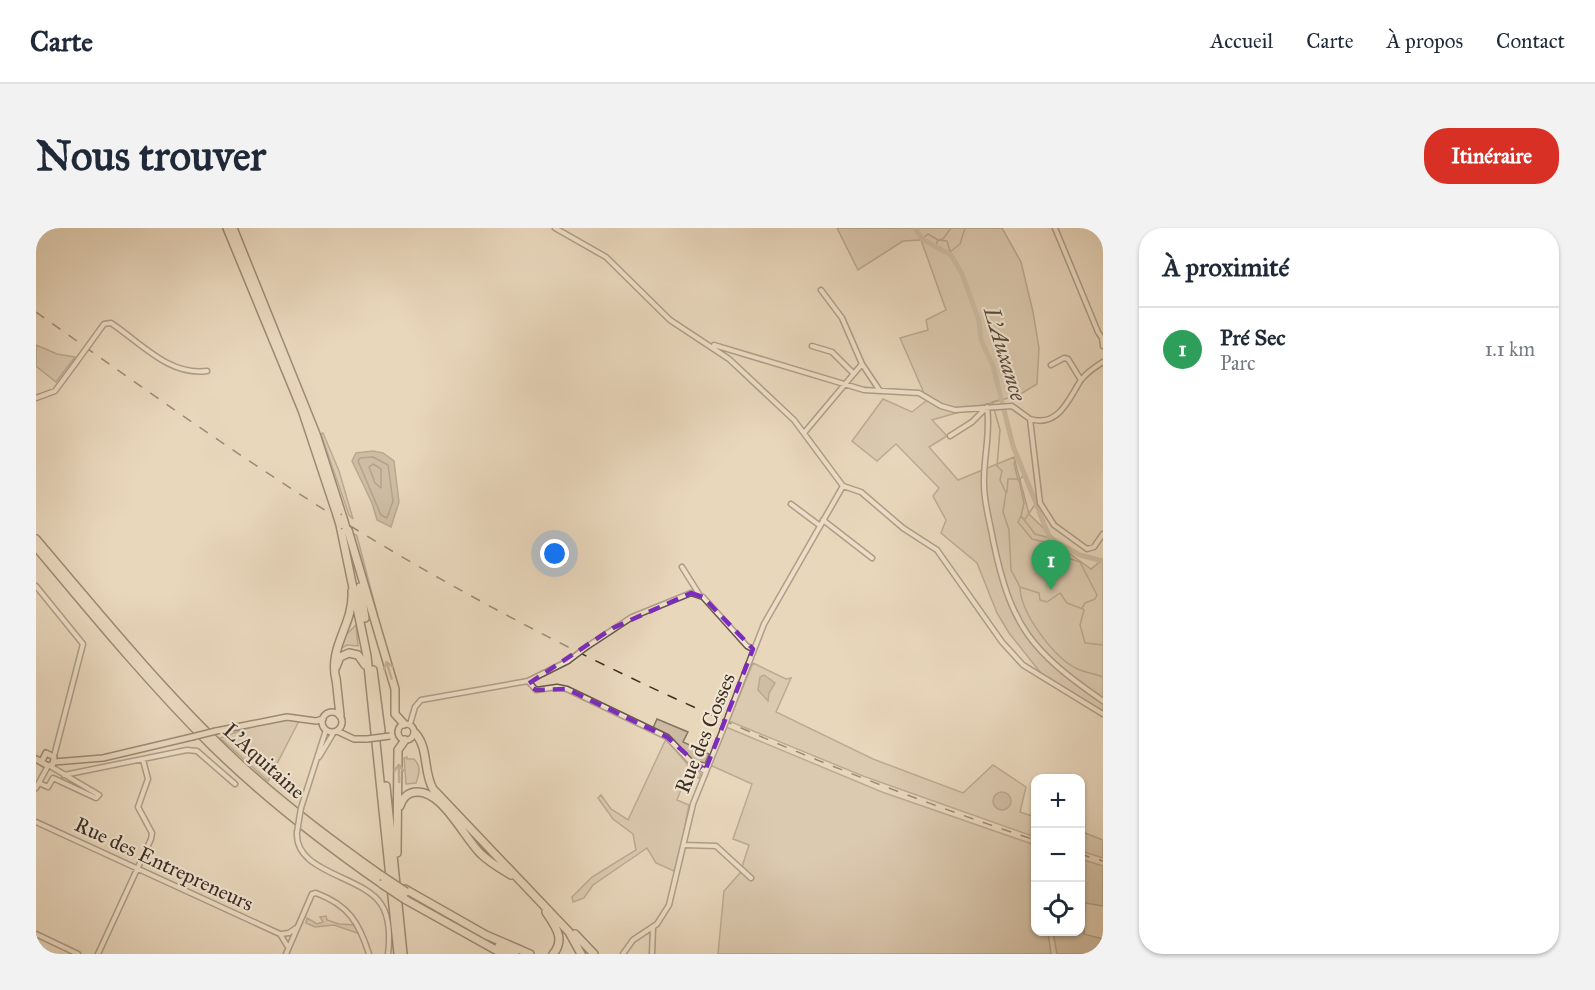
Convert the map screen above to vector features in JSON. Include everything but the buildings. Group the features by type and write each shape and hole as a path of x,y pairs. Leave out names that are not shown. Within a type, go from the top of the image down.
{"highway":[{"path":"227,228 299,403 343,523 393,683 395,714 407,724"},
{"path":"233,228 303,398 337,496 364,608 375,680 401,932"},
{"path":"336,714 338,700 333,662 335,650 348,623 352,602 343,523"},
{"name":"L'Aquitaine","path":"36,539 132,651 210,736 296,813 382,878"},
{"path":"344,541 359,611 371,687 400,953"},
{"name":"L'Aquitaine","path":"36,547 153,683 213,747 293,818 382,878 503,954"},
{"path":"336,680 338,660 346,654 355,654 365,663 371,687"},
{"path":"400,953 397,862 398,750 410,737 421,743 428,780 461,832 482,855 518,878 573,936 581,954"},
{"path":"399,809 403,799 412,793 424,792 438,797"},
{"path":"406,893 486,935 530,954"},
{"name":"L'Aquitaine","path":"406,893 516,954"},
{"path":"534,895 559,935 559,946 553,954"},
{"path":"551,913 594,954"}],"main road":[{"path":"48,760 103,758 287,717 310,720 336,714 354,738"},
{"path":"323,718 325,728"},
{"path":"310,720 354,738 367,739 398,734 410,737 407,724 398,729 398,734"},
{"path":"335,731 342,725"}],"street":[{"path":"555,228 606,257 670,320 724,354 788,414 843,486 861,492 903,528 937,550 1002,642 1023,665 1103,714"},
{"path":"1055,228 1098,332 1103,337 1103,346"},
{"path":"821,290 842,318 862,363 880,391"},
{"path":"36,398 55,391 104,324 111,323 175,368 190,372 207,371"},
{"path":"709,343 844,384 880,391 919,393 941,406 956,410 1007,405 1019,409 1030,419 1044,420 1061,412 1081,380 1103,362"},
{"path":"812,346 832,352 853,373"},
{"path":"722,348 724,354"},
{"path":"728,349 729,359"},
{"path":"1050,365 1064,358 1068,359 1081,380"},
{"path":"804,434 862,363"},
{"path":"950,436 972,422 988,407"},
{"path":"988,407 984,486 999,568 1011,607 1031,642 1044,656 1103,701"},
{"path":"1030,419 1041,494 1040,501 1051,521 1087,549 1094,547 1103,534"},
{"name":"Rue des Cosses","path":"623,954 633,940 654,927 669,905 693,804 753,649 764,624 843,486"},
{"path":"791,504 819,525"},
{"path":"823,519 872,558"},
{"path":"682,567 696,586 699,595 753,649"},
{"path":"36,586 83,644 55,748 48,760 45,774 36,788"},
{"path":"407,724 417,703 424,698 492,690 528,681 568,661 632,617 684,594 699,595"},
{"path":"528,681 536,690 557,687 567,689 667,737 691,762 705,771"},
{"path":"325,728 301,808 297,832 299,847 306,857 366,890 380,902 387,920 388,954"},
{"path":"317,760 335,731"},
{"path":"64,775 187,750 197,751 235,784"},
{"path":"39,783 48,787 53,778 96,798 99,795 64,775 48,760"},
{"path":"98,954 152,833 138,807 148,779 143,760"},
{"name":"Rue des Entrepreneurs","path":"36,822 280,934"},
{"path":"685,845 716,846 742,873 751,878"},
{"path":"286,954 312,894 316,893 332,899 357,921 369,953"},
{"path":"288,947 280,934 289,933 297,927"},
{"path":"652,954 650,942 654,927"},
{"path":"36,934 78,954"}],"highlighted area":[{"path":"691,593 703,597 753,649 705,771 667,737 567,689 536,690 528,684 613,628"}],"shaded area":[{"path":"837,228 1002,228 1021,262 1039,348 1037,384 1019,395 932,420 947,436 929,447 958,480 1014,457 1029,514 1069,553 1091,569 1103,559 1103,711 1044,677 1009,633 997,613 977,563 941,533 946,520 933,496 939,488 896,444 877,461 852,441 883,399 912,412 927,400 900,338 928,330 926,320 946,310 921,240 903,241 858,270"},
{"path":"36,345 57,354 75,357 56,382 36,366"},
{"path":"323,433 339,471 353,519 349,515 321,434"},
{"path":"353,533 357,536 377,613 376,613"},
{"path":"356,625 358,646 347,645 340,649 342,639"},
{"path":"753,663 786,679 791,678 776,712 873,759 963,793 993,765 1026,787 1020,812 1031,816 1031,836 863,776 729,721"},
{"path":"292,719 299,721 268,781 220,738 256,725"},
{"path":"657,719 688,732 683,742 709,754 705,763 692,760 671,737 653,728"},
{"path":"726,727 882,792 1031,844 1031,936 1049,936 1051,954 718,954 724,891 740,873 749,845 733,839 752,784 710,765"},
{"path":"666,739 688,765 701,774 699,778 687,774 677,800 689,805 676,872 656,863 647,848 593,885 584,898 573,902 572,897 592,877 636,850 633,834 613,819 598,798 601,795 611,809 628,820"},
{"path":"407,757 407,759 414,759 418,765 419,774 416,783 406,784 404,758"},
{"path":"1085,833 1103,840 1103,858 1085,852"},
{"path":"1085,860 1103,866 1103,906 1085,903"},
{"path":"326,916 327,920 339,924 356,925 360,934 334,925 315,927 306,923 307,918 317,924 323,922 320,917"},
{"path":"1085,934 1103,939 1103,954 1057,954 1054,936"}],"water":[{"path":"373,451 383,453 394,461 399,502 391,527 377,520 372,503 352,461 356,453"},
{"path":"764,675 775,683 769,693 768,701 758,690 760,677"},
{"path":"1002,792 1008,795 1011,801 1008,807 1002,810 996,807 993,801 996,795"}],"waterway":[{"name":"L’Auxance","path":"915,228 922,239 951,255 962,274 979,321 981,340 993,366 1013,446 1038,508"},
{"path":"935,248 938,240 943,239 951,228"},
{"path":"951,251 960,244 965,228"},
{"path":"922,239 928,234 938,240 947,241 951,255"},
{"path":"1003,399 992,402 1000,430 997,466 1002,471 1000,480 1006,493 1003,512 1009,530 1011,570 1020,587 1039,593 1040,600 1047,602 1060,593 1067,603 1083,609 1080,625 1085,643 1103,645"},
{"path":"1018,480 1014,463 1019,458"},
{"path":"1025,474 1019,480 1024,503 1021,516 1035,534 1050,538"},
{"path":"1007,492 1008,479 1018,479"},
{"path":"1025,519 1036,503"},
{"name":"L’Auxance","path":"1039,512 1050,538 1080,555 1103,561"},
{"path":"1021,516 1018,522 1032,539 1044,542 1058,555 1080,562 1097,595 1095,599 1085,603 1082,608"},
{"path":"1020,588 1026,611 1051,647 1071,665 1103,677"}],"railway":[{"path":"36,312 192,422 311,502 433,575 516,620 600,663 771,741 858,776 1031,839"},
{"path":"1085,856 1103,861"}],"place":[{"name":"Pré Sec","path":"1051,590"}]}
